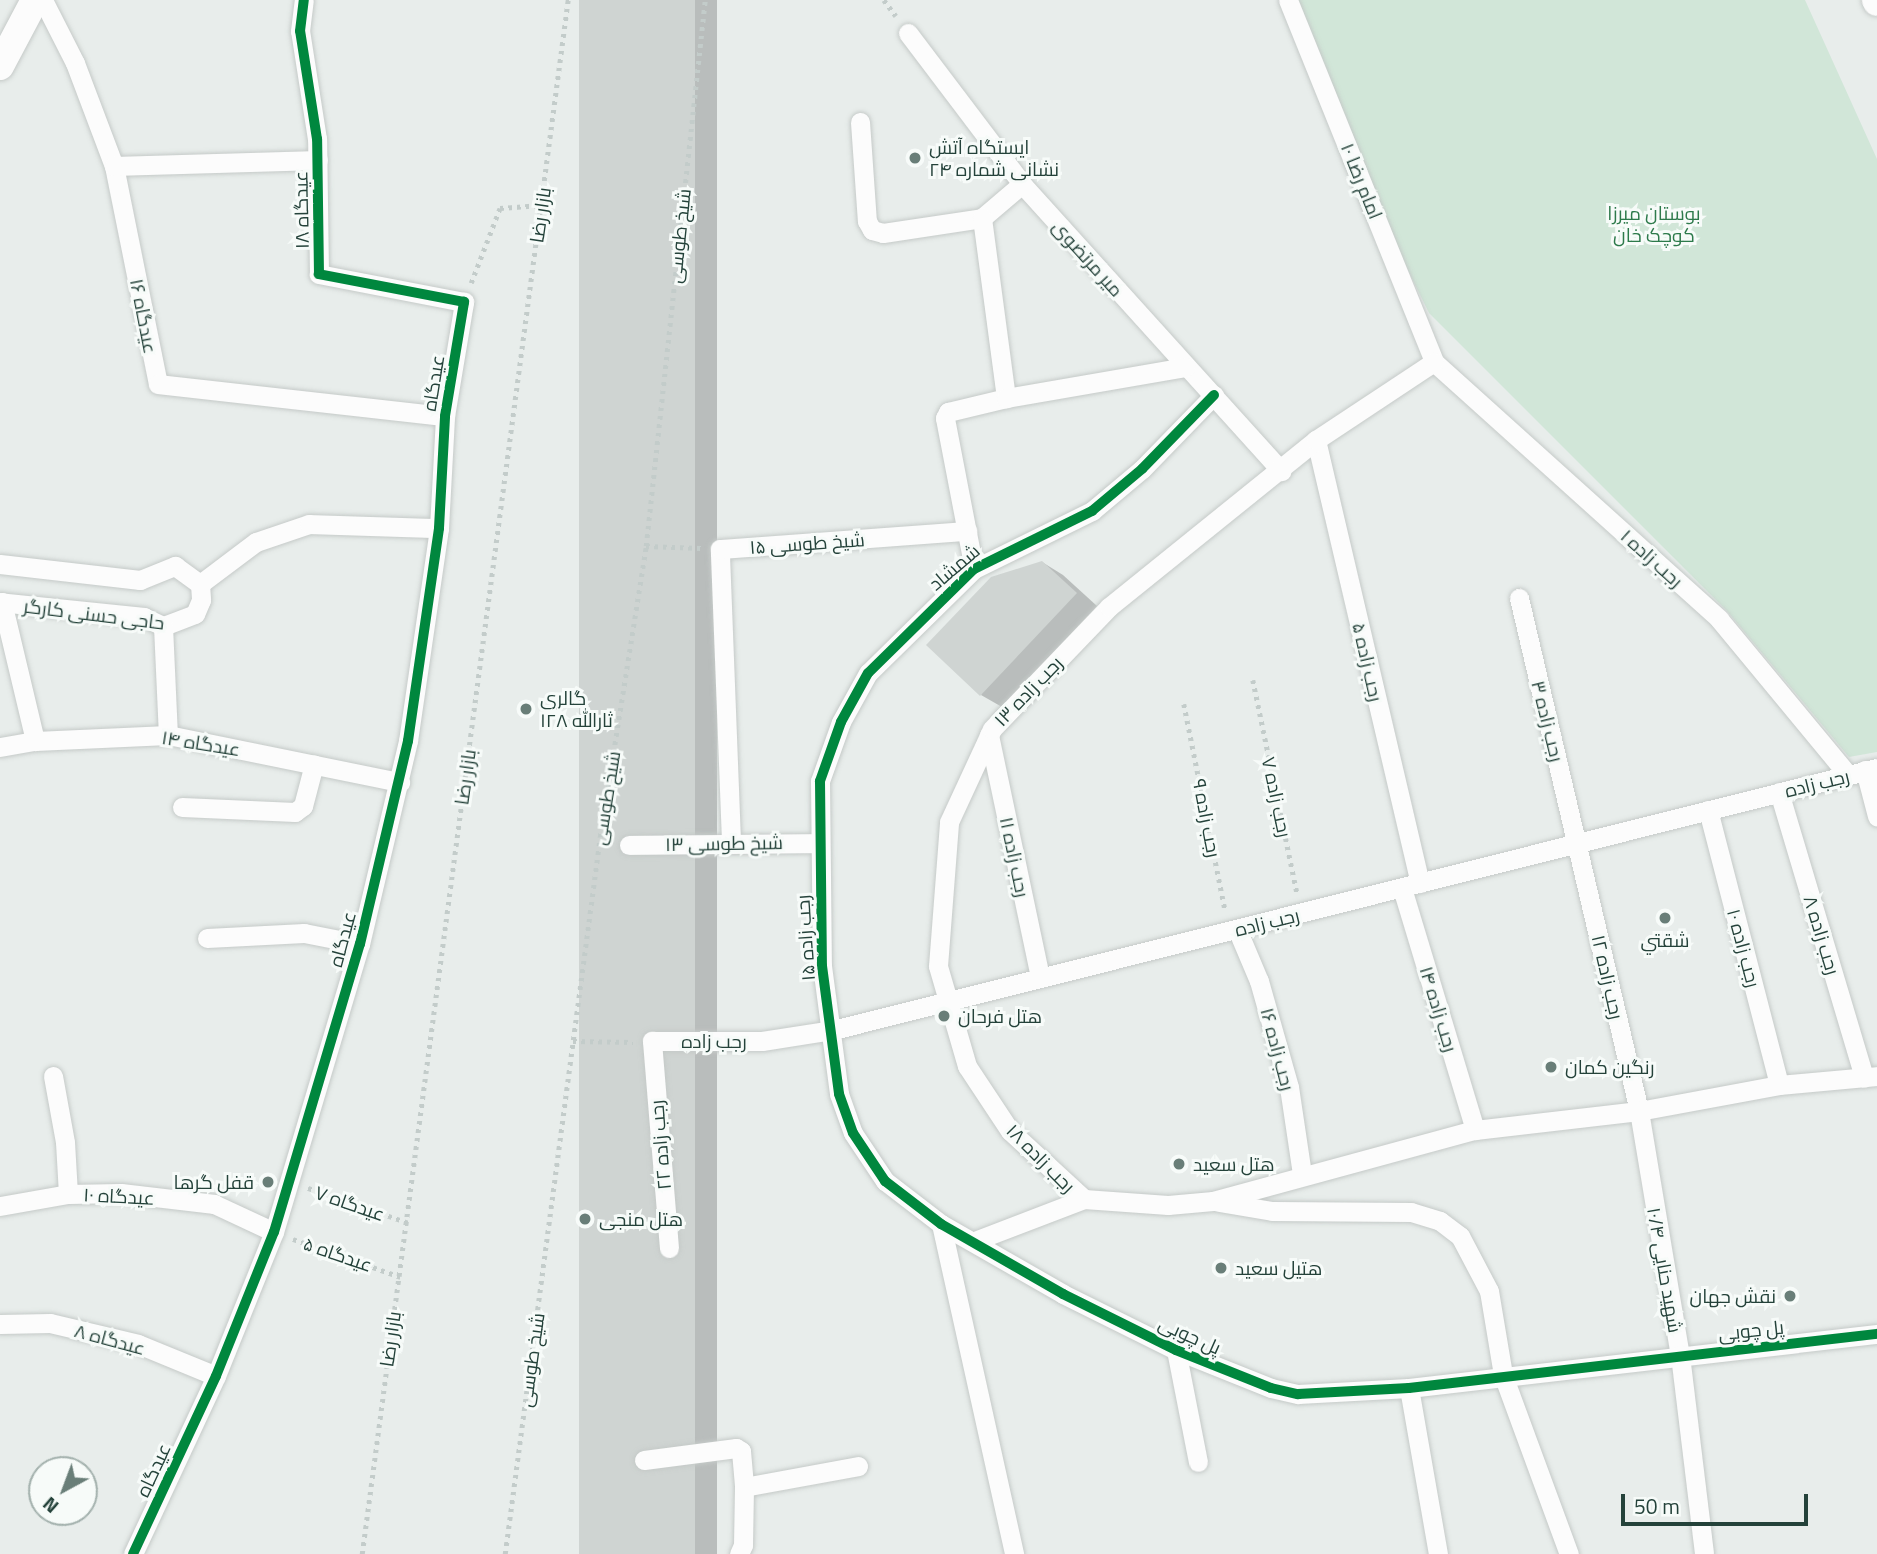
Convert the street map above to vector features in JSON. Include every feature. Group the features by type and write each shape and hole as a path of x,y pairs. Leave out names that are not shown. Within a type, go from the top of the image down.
{"street":[{"path":"0,66 35,0"},
{"name":"عیدگاه ۱۶","path":"43,0 75,63 114,166 158,384 445,416"},
{"name":"عیدگاه ۱۸","path":"304,0 300,31 318,160 319,274 464,302"},
{"name":"امام رضا ۱۰","path":"1289,0 1434,362"},
{"name":"میر مرتضوی","path":"908,33 1022,184 1281,471"},
{"path":"860,122 867,221 872,230 883,233 982,218 1022,184"},
{"path":"114,166 318,160"},
{"path":"982,218 1006,398"},
{"name":"عیدگاه","path":"133,1554 216,1376 274,1232 360,944 400,782 439,528 445,416 464,302"},
{"name":"رجب زاده ۱۳","path":"945,1002 938,966 949,822 989,735 1109,607 1281,471 1316,440 1434,362"},
{"name":"رجب زاده ۱","path":"1434,362 1720,619 1863,771"},
{"path":"974,569 946,418 954,410 1006,398 1185,367"},
{"name":"شمشاد","path":"820,843 820,781 852,702 868,673 974,569 1092,511 1142,469 1214,395"},
{"name":"رجب زاده ۵","path":"1316,440 1411,886"},
{"path":"200,584 256,542 309,524 439,528"},
{"name":"۱۵ شیخ طوسی","path":"720,548 967,531"},
{"path":"720,548 731,841"},
{"name":"حاجی حسنی کارگر","path":"0,564 140,580 175,566 200,584 195,614 163,626 144,617 1,602"},
{"name":"رجب زاده ۳","path":"1518,598 1578,843"},
{"path":"1,602 35,741"},
{"path":"163,626 167,735"},
{"name":"عیدگاه ۱۴","path":"0,747 35,741 167,735 400,782"},
{"name":"رجب زاده ۱۱","path":"989,735 1041,978"},
{"path":"182,807 300,810 314,764"},
{"path":"1863,771 1877,816"},
{"name":"رجب زاده","path":"652,1041 762,1041 833,1030 1863,771"},
{"name":"رجب زاده ۸","path":"1779,792 1871,1077"},
{"name":"رجب زاده ۱۰","path":"1708,810 1779,1085"},
{"name":"شیخ طوسی ۱۳","path":"629,845 731,841 820,843"},
{"name":"رجب زاده ۱۵","path":"820,843 822,966 833,1030 839,1094 853,1133 885,1181 942,1224"},
{"name":"رجب زاده ۱۲","path":"1578,843 1639,1111"},
{"name":"رجب زاده ۱۴","path":"1411,886 1475,1130"},
{"name":"رجب زاده ۱۶","path":"1233,930 1259,981 1289,1087 1302,1174"},
{"path":"207,938 304,933 360,944"},
{"name":"رجب زاده ۱۸","path":"945,1002 967,1066 1010,1131 1084,1199"},
{"name":"رجب زاده ۲۲","path":"652,1041 669,1248"},
{"path":"53,1076 65,1142 68,1194"},
{"path":"976,1240 1084,1199 1168,1205 1213,1201 1302,1174 1475,1130 1639,1111 1779,1085 1871,1077"},
{"name":"شهید حنایی ۱۰/۴","path":"1639,1111 1679,1355 1704,1554"},
{"name":"عیدگاه ۱۰","path":"0,1206 68,1194 121,1193 214,1203 274,1232"},
{"path":"1213,1201 1272,1211 1411,1212 1440,1222 1460,1236 1489,1291 1503,1375 1569,1554"},
{"path":"942,1224 1014,1554"},
{"name":"پل چوبی","path":"942,1224 976,1240 1062,1294 1176,1350 1271,1388 1298,1394 1409,1388 1503,1375 1877,1334"},
{"name":"عیدگاه ۸","path":"0,1324 50,1323 138,1343 216,1376"},
{"path":"1176,1350 1198,1462"},
{"path":"1409,1388 1438,1554"},
{"path":"644,1460 736,1448 741,1451 744,1487 743,1545 739,1554"},
{"path":"744,1487 858,1466"}],"path":[{"path":"464,302 500,208 541,205"},
{"path":"646,546 720,548"},
{"path":"573,1041 652,1041"}],"green space":[{"name":"بوستان میرزا کوچک خان","path":"1282,0 1805,0 1877,159 1877,752 1849,757 1727,611 1429,313 1328,108"}],"building":[{"path":"579,0 695,0 695,1554 579,1554"},
{"path":"1042,561 1077,593 980,696 926,645 991,577"}],"cycle path":[{"path":"133,1554 216,1376 274,1232 360,944 408,741 439,528 445,416 464,302 319,274 317,139 300,31 304,0"},
{"path":"1214,395 1142,469 1092,511 974,569 868,673 841,722 820,781 822,966 839,1094 853,1133 885,1181 941,1224 1063,1294 1176,1350 1271,1388 1298,1394 1409,1388 1877,1334"}],"place":[{"name":"ایستگاه آتش نشانی شماره ۲۴","path":"915,158"},
{"name":"گالری ثارالله ۱۲۸","path":"526,709"},
{"name":"شقتي","path":"1665,918"},
{"name":"هتل فرحان","path":"944,1016"},
{"name":"رنگین کمان","path":"1551,1067"},
{"name":"هتل سعید","path":"1179,1164"},
{"name":"قفل گرها","path":"268,1182"},
{"name":"هتل منجی","path":"585,1219"},
{"name":"هتیل سعید","path":"1221,1268"},
{"name":"نقش جهان","path":"1790,1296"}]}
